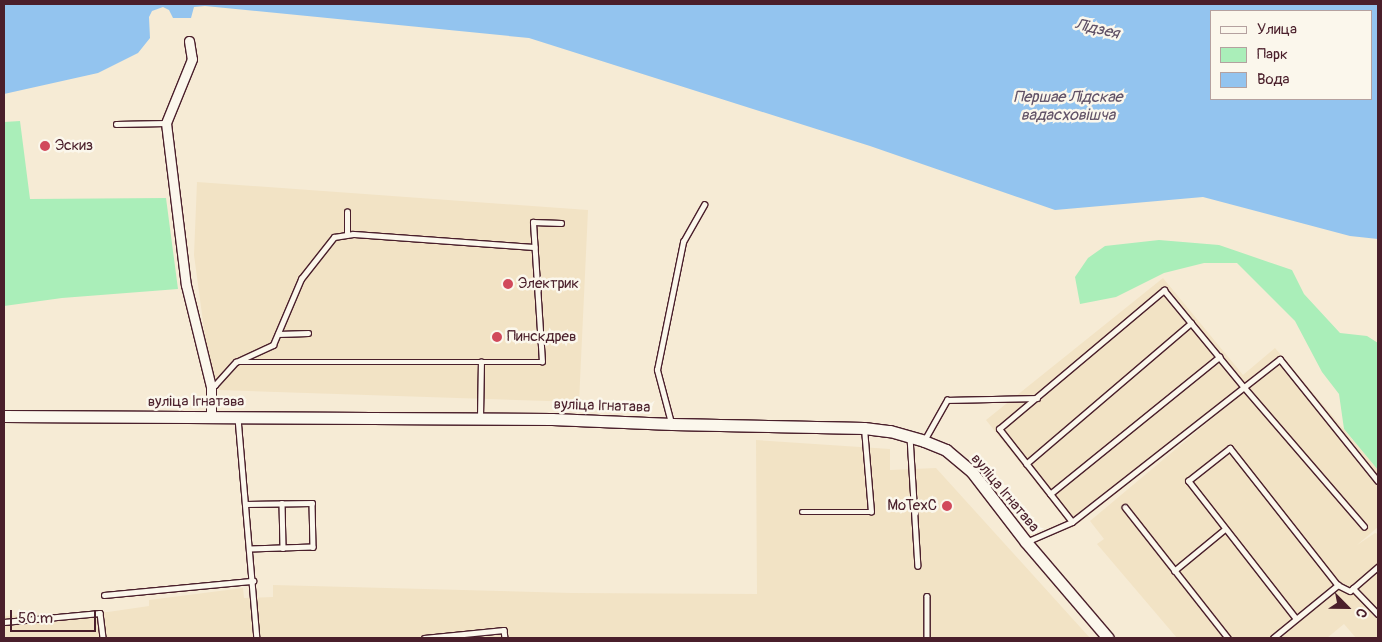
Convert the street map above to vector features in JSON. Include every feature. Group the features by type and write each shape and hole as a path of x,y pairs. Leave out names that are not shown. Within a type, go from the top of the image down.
{"street":[{"path":"189,41 192,59 166,123 186,285 211,387 211,417"},
{"name":"вуліца Ігнатава","path":"4,416 552,419 672,424 864,428 910,436 946,450 972,472 1026,542 1108,638"}],"lane":[{"path":"116,124 166,123"},
{"path":"672,424 657,370 683,242 704,205"},
{"path":"347,212 347,235"},
{"path":"236,362 542,362 533,222 561,223"},
{"path":"211,387 236,362 273,345 301,279 334,237 347,235 535,247"},
{"path":"1072,522 999,429 1164,290 1244,387 1364,526"},
{"path":"1026,464 1191,323"},
{"path":"278,334 308,333"},
{"path":"1050,494 1219,357"},
{"path":"1026,542 1072,522 1280,359 1378,481"},
{"path":"480,418 481,362"},
{"path":"924,440 947,400 1036,398"},
{"path":"238,417 257,638"},
{"path":"802,512 871,512 864,428"},
{"path":"910,436 918,566"},
{"path":"1296,619 1188,481 1230,448 1338,585 1350,591 1378,567"},
{"path":"282,503 283,548"},
{"path":"246,504 312,503 313,547 250,549"},
{"path":"1125,507 1228,638"},
{"path":"1174,571 1225,529"},
{"path":"104,595 253,581"},
{"path":"1273,638 1338,585"},
{"path":"1354,588 1378,614"},
{"path":"927,596 927,638"},
{"path":"4,622 100,613 103,638"},
{"path":"424,638 504,630 505,638"}],"shaded area":[{"path":"197,182 588,210 579,402 219,390 211,381 194,255"},
{"path":"1163,278 1243,375 1275,348 1378,470 1378,527 1357,545 1375,533 1378,534 1378,638 1356,638 1344,624 1327,638 1177,638 1097,544 1104,539 1090,521 1220,412 1072,528 986,420"},
{"path":"756,440 890,449 890,470 936,468 1090,638 4,638 4,616 108,612 149,606 149,600 243,588 244,598 273,597 273,585 571,593 757,594"}],"green space":[{"path":"20,121 30,199 166,198 178,289 62,298 4,306 4,122"},
{"path":"1159,240 1219,245 1292,270 1304,294 1340,333 1367,336 1378,343 1378,470 1344,429 1339,394 1322,372 1295,321 1237,263 1204,263 1164,273 1116,297 1080,304 1075,277 1088,258 1105,246"}],"water":[{"name":"Першае Лідскае вадасховішча","path":"4,4 1378,4 1378,239 1350,236 1203,197 1055,210 870,146 529,38 205,6 194,7 191,18 173,18 169,10 163,7 152,11 149,17 150,38 138,53 98,73 4,94"}],"place":[{"name":"Эскиз","path":"45,146"},
{"name":"Электрик","path":"508,284"},
{"name":"Пинскдрев","path":"497,337"},
{"name":"MoTexC","path":"947,506"}],"water label":[{"name":"Лідзея","path":"1097,29"}]}
